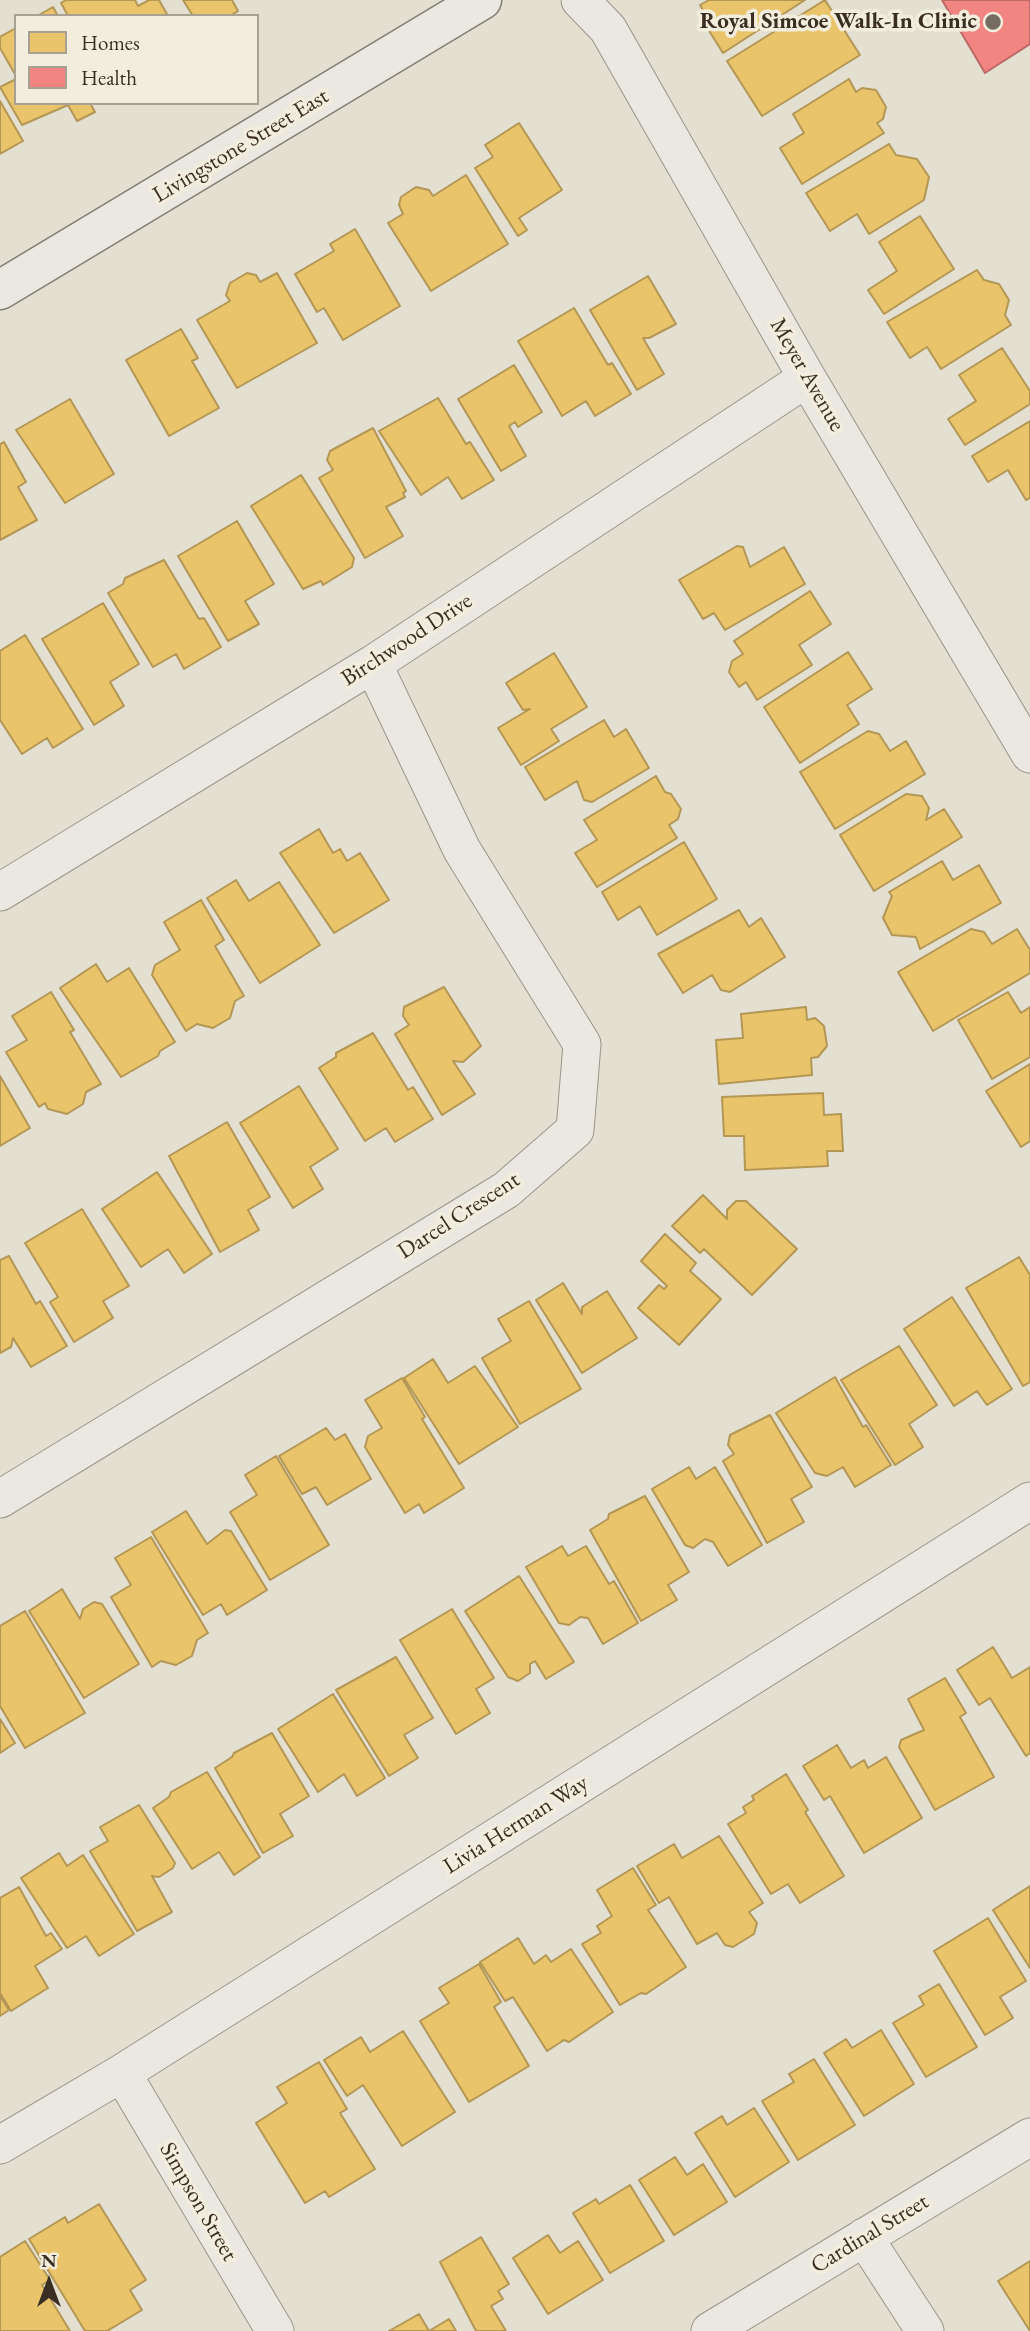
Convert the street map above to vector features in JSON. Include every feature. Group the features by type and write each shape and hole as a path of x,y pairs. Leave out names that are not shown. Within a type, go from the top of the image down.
{"street":[{"name":"Livingstone Street East","path":"0,290 482,0"},
{"name":"Meyer Avenue","path":"580,0 608,29 807,378 1030,754"},
{"name":"Birchwood Drive","path":"0,892 373,664 807,378"},
{"name":"Darcel Crescent","path":"0,1499 506,1190 575,1130 582,1044 462,850 373,664"},
{"name":"Livia Herman Way","path":"0,2145 121,2073 1030,1501"},
{"name":"Simpson Street","path":"121,2073 275,2331"},
{"name":"Cardinal Street","path":"710,2331 1030,2137"},
{"path":"864,2237 925,2331"}],"building: Homes":[{"path":"66,0 135,0 138,6 149,0 159,0 167,14 67,14 61,3"},
{"path":"183,0 232,0 238,11 233,14 192,14"},
{"path":"709,0 805,0 723,53 701,18 706,15 700,5"},
{"path":"825,0 860,55 762,116 727,61"},
{"path":"53,7 57,14 41,14"},
{"path":"14,29 14,72 0,48 0,37"},
{"path":"849,79 856,92 862,88 876,90 886,107 883,119 877,123 884,133 802,184 780,148 804,133 793,114"},
{"path":"14,80 14,105 68,105 22,125 0,87"},
{"path":"0,101 23,141 0,154"},
{"path":"68,105 91,105 95,112 77,121"},
{"path":"519,123 562,190 519,218 527,230 518,236 475,168 493,157 485,145"},
{"path":"889,144 896,155 917,159 929,177 924,200 869,234 857,214 830,231 806,193"},
{"path":"466,175 508,244 431,291 388,223 403,214 399,205 401,197 416,187 429,190 433,196"},
{"path":"920,216 954,269 884,314 868,290 897,271 879,242"},
{"path":"355,229 400,306 343,340 324,308 317,312 295,274 334,251 330,244"},
{"path":"977,270 984,280 999,284 1009,300 1005,315 1011,325 941,369 927,347 910,358 887,322"},
{"path":"247,273 256,275 260,282 277,273 317,343 237,388 197,320 230,301 226,295 230,283"},
{"path":"648,276 676,324 649,338 643,338 664,374 637,390 590,310"},
{"path":"574,308 608,365 612,363 631,394 595,416 586,401 562,416 518,341"},
{"path":"181,329 198,358 192,361 219,408 169,436 126,360"},
{"path":"1002,348 1030,391 1030,404 965,445 948,419 976,401 959,375"},
{"path":"514,365 542,412 518,427 515,422 509,426 526,456 501,471 458,399"},
{"path":"438,398 466,444 470,442 494,480 462,499 448,477 421,495 379,431"},
{"path":"70,399 114,474 65,503 16,430"},
{"path":"1030,421 1030,498 1026,500 1008,470 988,482 972,456"},
{"path":"373,428 406,491 403,493 405,497 386,507 403,536 365,558 319,478 333,470 327,460 330,451"},
{"path":"4,442 26,482 18,487 37,520 0,540 0,444"},
{"path":"301,475 354,558 352,567 323,585 321,581 303,589 251,506"},
{"path":"237,521 274,584 245,601 259,624 228,641 178,556"},
{"path":"737,546 743,547 750,567 784,547 805,584 725,630 714,613 703,619 679,580"},
{"path":"164,560 199,619 204,618 221,647 184,669 176,654 153,667 108,593 123,584 125,578"},
{"path":"810,591 831,624 799,645 812,665 757,700 746,682 739,687 729,672 732,661 743,654 734,641"},
{"path":"103,603 139,664 110,682 124,706 94,725 42,639"},
{"path":"25,635 83,729 53,748 47,738 22,754 0,720 0,651"},
{"path":"848,652 872,689 847,705 859,724 800,763 764,707"},
{"path":"554,653 587,707 551,729 559,741 521,765 498,728 530,709 523,710 506,683"},
{"path":"604,720 614,737 626,729 649,768 592,802 584,800 577,781 545,800 525,767"},
{"path":"868,731 879,734 890,751 906,741 925,774 835,829 800,772"},
{"path":"656,776 665,792 671,794 681,809 678,819 669,825 677,838 597,887 575,853 597,840 584,820"},
{"path":"906,794 922,796 929,808 926,820 944,809 962,837 874,891 840,835"},
{"path":"319,829 333,853 340,849 347,861 360,853 389,900 334,933 280,853"},
{"path":"684,842 717,899 657,935 640,906 618,920 602,892"},
{"path":"942,861 953,880 979,865 1001,903 920,949 916,937 892,935 883,918 892,896 889,892"},
{"path":"236,880 249,901 279,882 320,945 260,983 207,898"},
{"path":"201,900 224,940 215,946 244,996 235,1001 230,1018 213,1028 197,1024 186,1031 152,975 155,965 180,950 164,922"},
{"path":"739,910 749,927 761,918 785,957 730,992 721,990 712,975 683,993 658,954"},
{"path":"971,929 984,932 992,944 1017,929 1030,950 1030,973 933,1031 898,972"},
{"path":"96,964 107,982 129,968 175,1042 160,1051 158,1056 121,1077 60,988"},
{"path":"444,987 481,1046 463,1062 453,1061 475,1094 442,1115 395,1034 409,1025 403,1016 404,1007"},
{"path":"51,992 74,1030 70,1032 101,1084 86,1092 83,1104 67,1114 48,1109 45,1103 39,1107 6,1052 27,1040 12,1016"},
{"path":"1008,992 1021,1013 1030,1007 1030,1057 992,1079 958,1020"},
{"path":"806,1007 807,1020 815,1018 824,1026 827,1046 818,1057 811,1058 812,1075 719,1084 716,1040 743,1038 741,1014"},
{"path":"373,1033 408,1090 413,1087 433,1119 395,1142 386,1128 365,1141 319,1068 336,1057 336,1053"},
{"path":"1030,1064 1030,1141 1021,1147 986,1091"},
{"path":"0,1076 30,1128 0,1146"},
{"path":"299,1086 338,1149 310,1167 323,1189 293,1208 240,1123"},
{"path":"823,1093 824,1115 841,1114 843,1151 827,1151 828,1166 745,1170 744,1136 724,1136 722,1097"},
{"path":"227,1122 270,1197 248,1210 259,1230 220,1252 169,1156"},
{"path":"157,1172 212,1254 184,1273 168,1249 141,1267 102,1209"},
{"path":"703,1195 727,1219 727,1210 736,1201 746,1201 797,1249 752,1295 704,1249 700,1253 672,1226"},
{"path":"82,1209 129,1286 103,1301 113,1318 74,1342 50,1302 58,1297 25,1243"},
{"path":"665,1234 696,1263 690,1271 721,1299 679,1345 638,1308 659,1285 664,1289 667,1286 641,1261"},
{"path":"9,1256 36,1304 40,1301 67,1346 31,1367 13,1338 11,1347 0,1353 0,1260"},
{"path":"1019,1257 1030,1275 1030,1382 1023,1386 966,1288"},
{"path":"563,1283 582,1314 582,1307 607,1291 637,1338 582,1373 536,1300"},
{"path":"952,1297 1012,1389 987,1405 977,1391 954,1406 904,1329"},
{"path":"529,1301 581,1389 520,1424 482,1358 511,1341 498,1319"},
{"path":"899,1346 937,1405 909,1424 923,1447 895,1465 841,1380"},
{"path":"433,1359 448,1383 475,1366 518,1427 459,1464 404,1378"},
{"path":"835,1377 863,1427 866,1425 891,1465 855,1487 843,1467 827,1476 815,1473 776,1413"},
{"path":"402,1378 425,1417 422,1419 464,1488 424,1513 419,1504 405,1513 365,1447 368,1436 382,1428 365,1400"},
{"path":"770,1415 812,1487 791,1499 804,1522 767,1543 723,1461 734,1454 728,1445 730,1435"},
{"path":"326,1428 335,1440 345,1434 371,1479 327,1505 316,1487 302,1494 279,1456"},
{"path":"276,1456 329,1545 270,1580 230,1512 257,1495 245,1475"},
{"path":"689,1467 696,1479 715,1467 762,1545 728,1566 713,1542 705,1539 693,1548 685,1545 652,1489"},
{"path":"645,1496 689,1572 668,1585 677,1600 641,1621 590,1530 608,1519 609,1514"},
{"path":"186,1511 207,1544 225,1530 231,1531 267,1590 227,1615 221,1604 203,1615 152,1532"},
{"path":"151,1537 208,1633 197,1640 192,1656 176,1665 161,1661 152,1667 111,1597 131,1585 115,1558"},
{"path":"562,1546 568,1556 586,1546 609,1584 614,1581 638,1623 603,1644 588,1618 580,1617 569,1625 559,1623 526,1567"},
{"path":"519,1576 574,1662 546,1679 535,1661 530,1664 530,1673 518,1681 508,1677 465,1611"},
{"path":"62,1589 80,1619 83,1609 94,1602 102,1604 139,1664 84,1698 29,1611"},
{"path":"452,1609 494,1678 476,1689 490,1713 456,1734 400,1640"},
{"path":"25,1611 85,1713 25,1748 0,1706 0,1626"},
{"path":"993,1647 1012,1678 1030,1667 1030,1753 1026,1756 990,1698 979,1705 957,1670"},
{"path":"396,1657 433,1718 404,1735 418,1758 389,1776 336,1690"},
{"path":"945,1678 966,1713 960,1717 994,1777 935,1810 899,1747 901,1740 924,1730 908,1699"},
{"path":"333,1694 385,1778 357,1796 344,1774 318,1792 278,1729"},
{"path":"0,1719 15,1743 0,1753"},
{"path":"272,1733 309,1796 280,1814 293,1836 263,1853 215,1768 234,1753"},
{"path":"837,1745 851,1768 864,1760 868,1768 886,1757 922,1818 864,1853 830,1796 824,1800 803,1766"},
{"path":"207,1772 260,1857 234,1875 219,1852 192,1869 153,1808 169,1797 171,1792"},
{"path":"786,1774 808,1810 805,1812 844,1876 800,1903 788,1884 771,1894 728,1824 746,1813 743,1807 754,1800 752,1796"},
{"path":"139,1805 175,1863 173,1868 159,1877 152,1876 172,1912 137,1931 90,1851 108,1841 100,1827"},
{"path":"719,1836 763,1903 749,1912 757,1923 754,1934 733,1947 725,1945 717,1933 697,1944 669,1897 659,1903 637,1866 674,1844 682,1858"},
{"path":"59,1853 67,1866 83,1855 134,1934 99,1956 86,1936 67,1948 21,1878"},
{"path":"633,1868 656,1905 648,1910 686,1967 646,1994 641,1993 620,2005 582,1944 601,1933 597,1926 612,1916 597,1890"},
{"path":"1030,1886 1030,1968 993,1910"},
{"path":"19,1887 46,1936 51,1933 62,1949 35,1966 48,1988 11,2011 0,1993 0,1898"},
{"path":"988,1918 1026,1981 1000,1997 1013,2018 985,2035 934,1951"},
{"path":"518,1938 534,1964 546,1955 551,1962 571,1949 613,2012 569,2042 564,2040 547,2051 513,1997 505,2001 480,1962"},
{"path":"479,1964 501,2002 494,2007 529,2066 469,2102 420,2021 449,2003 439,1988"},
{"path":"939,1984 977,2047 926,2077 893,2023 924,2005 919,1996"},
{"path":"0,1996 9,2010 0,2016"},
{"path":"881,2030 914,2084 864,2116 824,2053 846,2039 852,2048"},
{"path":"403,2031 455,2112 402,2146 363,2085 347,2096 324,2060 361,2037 370,2052"},
{"path":"814,2059 855,2125 798,2160 762,2101 794,2082 789,2074"},
{"path":"319,2062 347,2109 340,2113 375,2169 329,2197 325,2191 305,2203 256,2123 287,2103 277,2087"},
{"path":"754,2108 789,2162 735,2197 695,2133 722,2116 727,2125"},
{"path":"675,2157 687,2175 703,2164 727,2202 674,2235 639,2180"},
{"path":"630,2185 664,2241 610,2273 573,2213 596,2199 599,2204"},
{"path":"99,2204 146,2280 130,2290 142,2310 107,2331 85,2331 29,2239 65,2217 68,2223"},
{"path":"548,2235 560,2253 578,2241 603,2280 548,2314 513,2258"},
{"path":"481,2237 509,2284 498,2291 503,2299 491,2306 506,2331 476,2331 440,2262"},
{"path":"25,2241 50,2280 42,2285 70,2331 0,2331 0,2257"},
{"path":"1030,2261 1030,2331 998,2281"},
{"path":"419,2314 429,2331 389,2331"},
{"path":"449,2319 456,2331 429,2331"}],"building: Health":[{"name":"Royal Simcoe Walk-In Clinic","path":"942,0 1030,0 1030,44 985,73"}],"place":[{"name":"Royal Simcoe Walk-In Clinic","path":"993,22"}]}
